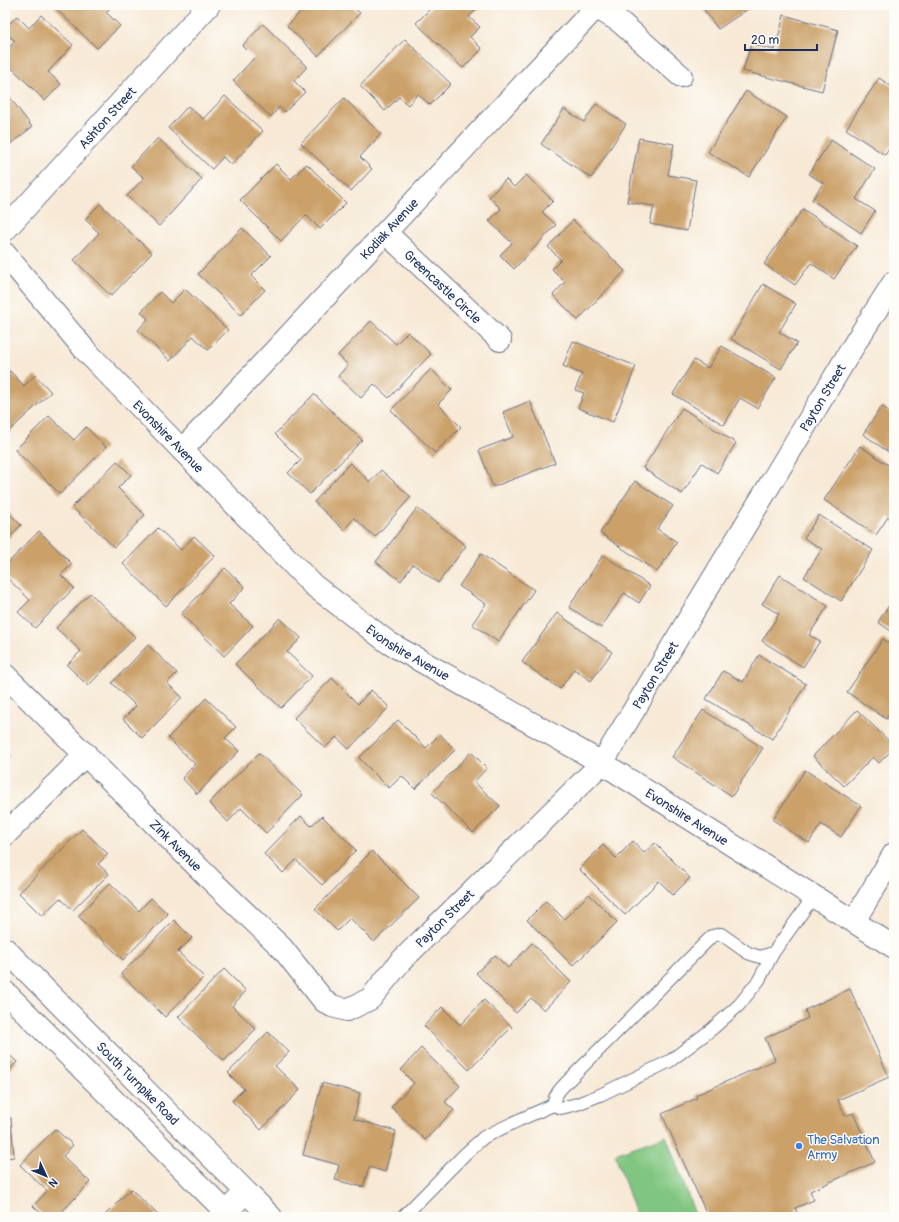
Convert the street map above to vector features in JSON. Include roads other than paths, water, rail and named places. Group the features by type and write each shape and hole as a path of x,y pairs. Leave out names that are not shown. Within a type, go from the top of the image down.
{"street":[{"name":"Ashton Street","path":"5,230 208,5"},
{"name":"Kodiak Avenue","path":"182,450 597,6 619,21 681,76"},
{"name":"Greencastle Circle","path":"386,233 500,340"},
{"name":"Evonshire Avenue","path":"5,254 85,350 313,585 389,643 602,763 894,947"},
{"name":"Payton Street","path":"347,1010 370,999 400,962 602,763 857,340 894,282"},
{"name":"Zink Avenue","path":"5,675 282,948 324,1001 332,1006 347,1010"},
{"path":"5,835 86,754"},
{"path":"854,921 894,854"},
{"name":"South Turnpike Road","path":"5,949 271,1217"},
{"path":"5,992 226,1215 245,1192"}],"lane":[{"path":"403,1217 465,1154 484,1137 553,1105 561,1108 577,1104 600,1095 670,1061 739,1005 759,980 773,954 814,896"},
{"path":"553,1105 554,1099 558,1092 568,1081 712,936 721,934 748,953 760,957 773,954"}],"place":[{"name":"The Salvation Army","path":"799,1146"}]}
